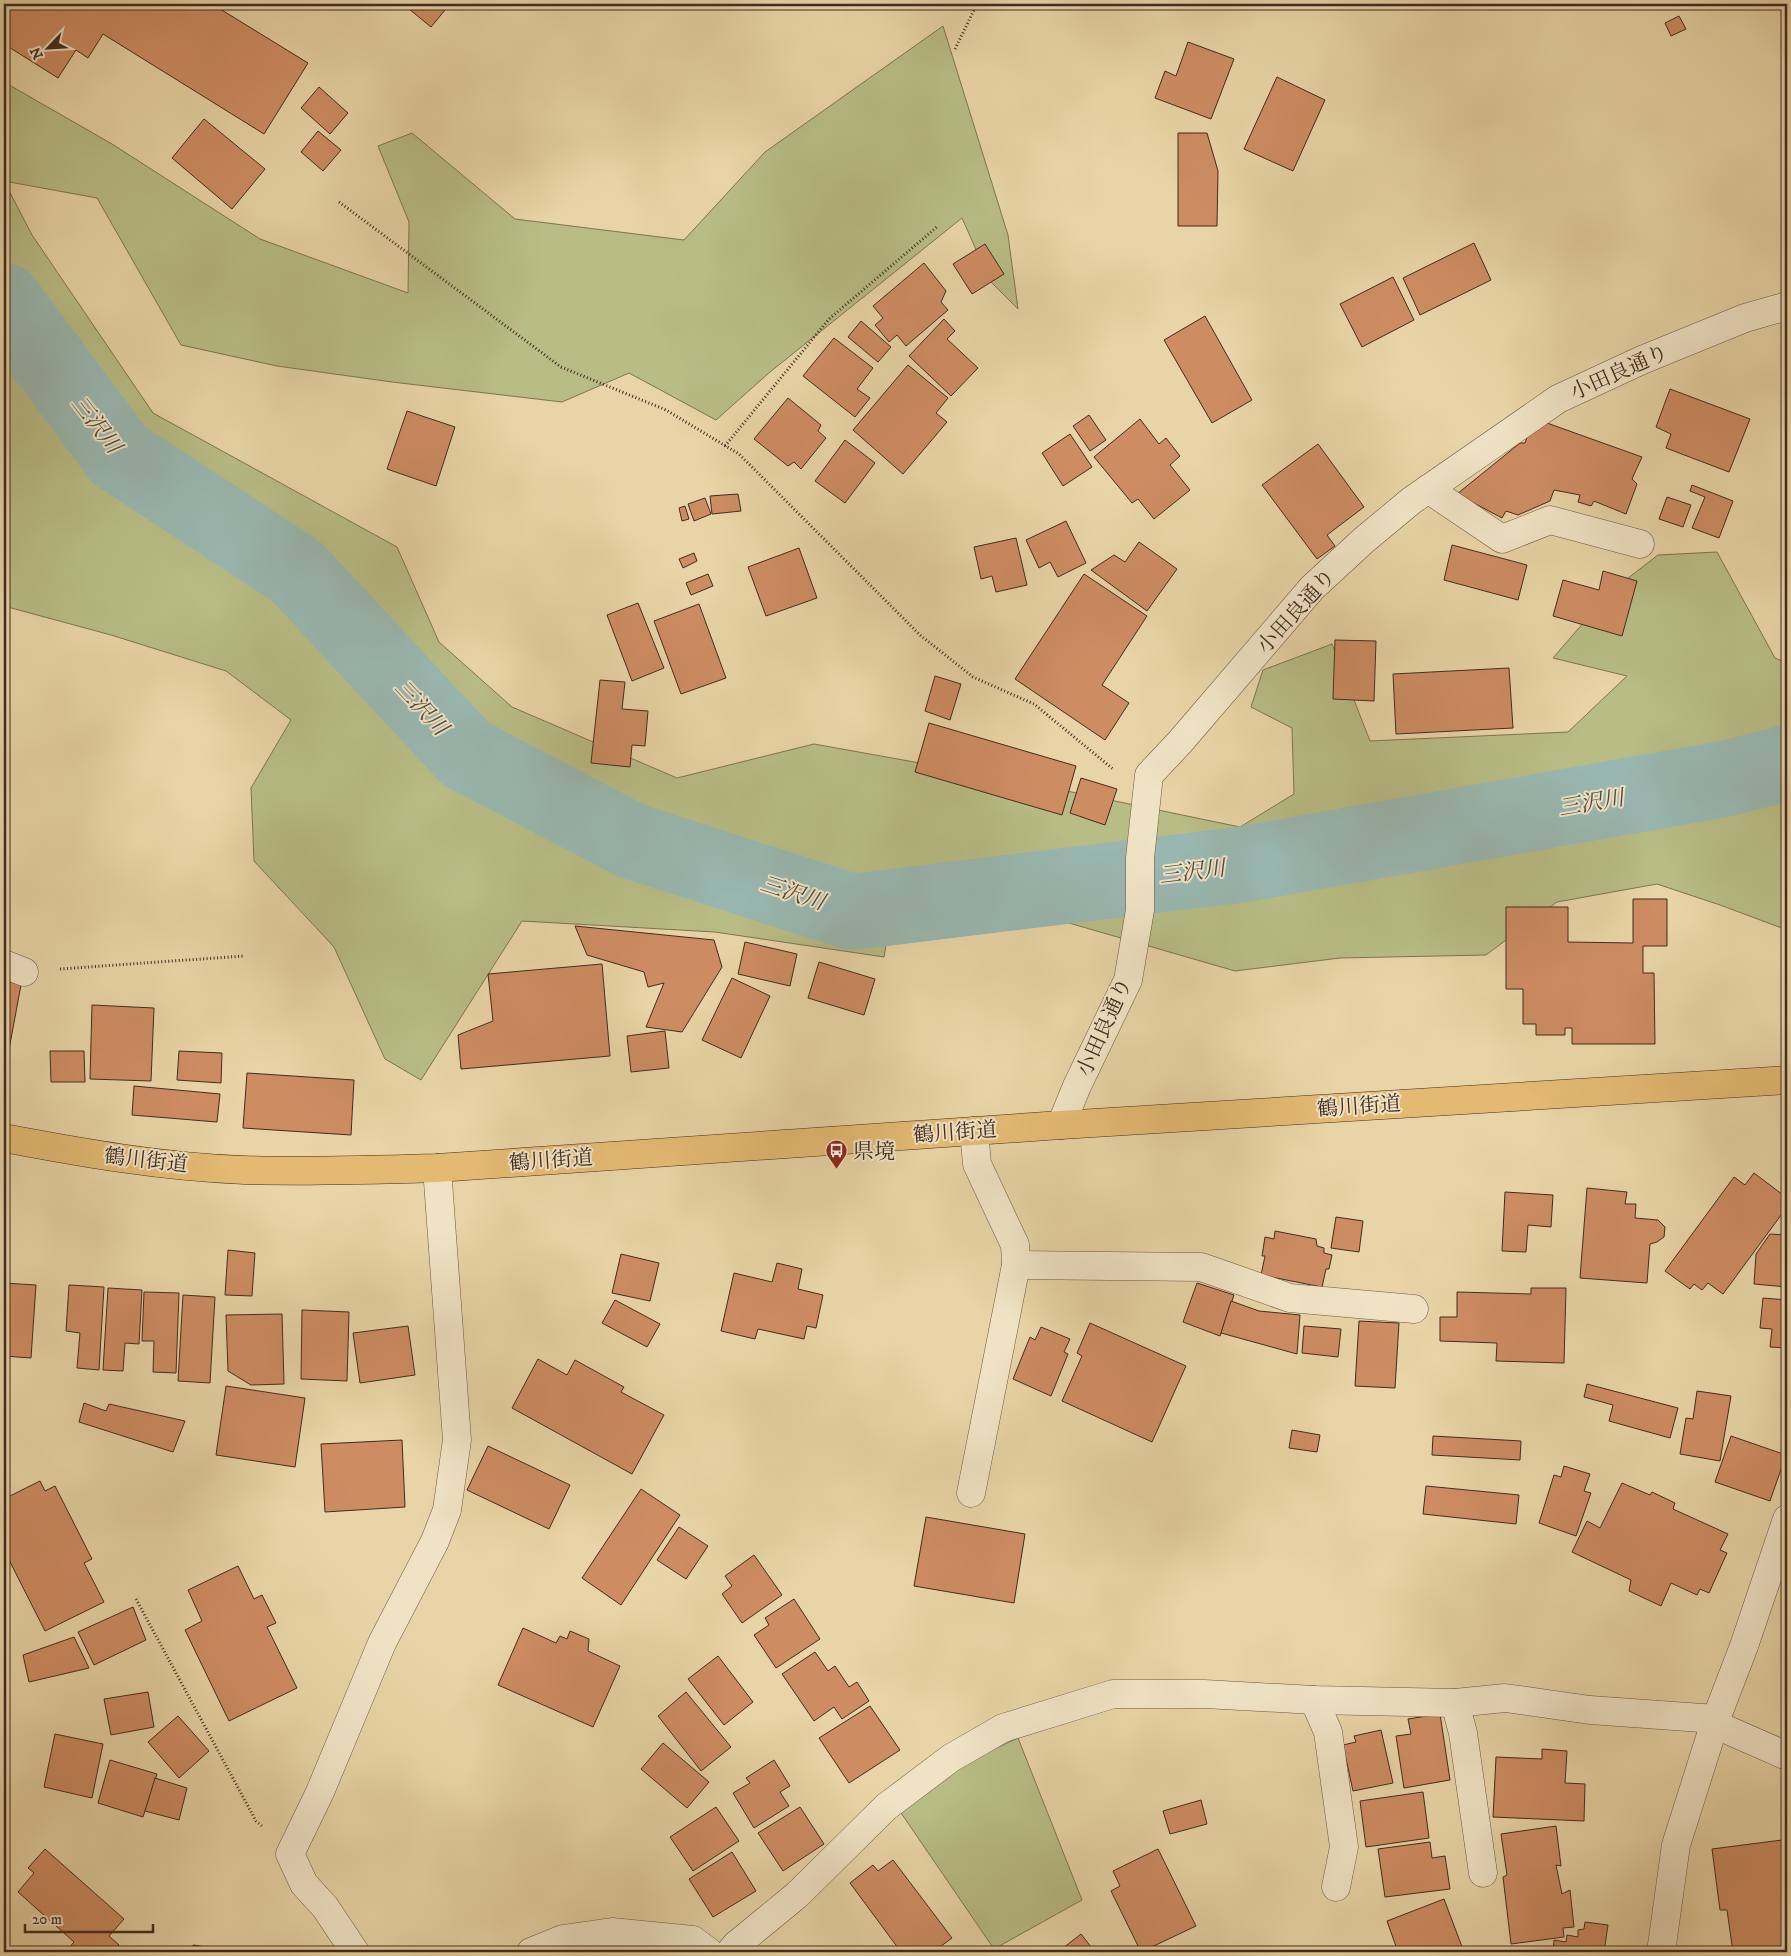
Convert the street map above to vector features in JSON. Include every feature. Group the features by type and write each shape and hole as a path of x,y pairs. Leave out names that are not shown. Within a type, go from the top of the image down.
{"main road":[{"name":"鶴川街道","path":"4,1138 83,1153 243,1170 340,1172 437,1168 1061,1124 1787,1080"}],"street":[{"name":"小田良通り","path":"1061,1124 1077,1086 1128,980 1140,910 1140,858 1149,774 1180,742 1312,588 1364,540 1411,501 1558,399 1642,360 1745,318 1787,306"},
{"path":"1428,489 1502,539 1550,520 1640,544"},
{"path":"971,1493 1016,1265 1015,1245 977,1164 974,1131"},
{"path":"355,1952 325,1907 304,1884 290,1854 320,1792 382,1643 435,1541 447,1510 452,1489 457,1440 437,1168"},
{"path":"1016,1265 1201,1267 1290,1298 1414,1309"},
{"path":"1661,1952 1676,1845 1715,1721 1744,1646 1787,1520"},
{"path":"730,1952 797,1894 886,1807 951,1758 1003,1728 1114,1694 1204,1694 1314,1700 1456,1703 1505,1698 1590,1710 1715,1721 1787,1756"},
{"path":"1314,1700 1328,1732 1344,1847 1336,1887"},
{"path":"1456,1703 1463,1733 1483,1873"},
{"path":"531,1952 563,1939 612,1932 693,1940 709,1952"}],"path":[{"path":"955,49 977,4"},
{"path":"339,202 561,367 666,410 739,454 920,634 973,676 1034,704 1147,797"},
{"path":"725,446 829,320 938,226"},
{"path":"14,968 244,956"},
{"path":"136,1599 256,1821 290,1854"}],"green space":[{"path":"943,26 1008,235 1018,309 990,281 962,218 770,372 716,420 629,373 562,402 392,382 277,366 181,345 97,198 4,181 4,82 112,144 260,239 408,293 409,222 378,146 412,133 515,219 684,240 765,152"},
{"path":"4,181 32,235 153,413 397,547 439,642 512,707 677,778 814,744 1009,779 1240,827 1294,794 1292,728 1251,707 1263,670 1332,644 1370,741 1568,732 1627,676 1553,658 1610,592 1658,555 1717,552 1775,658 1787,663 1787,930 1657,884 1557,902 1486,955 1340,958 1235,971 898,876 884,957 715,932 522,921 421,1080 385,1059 334,947 254,861 251,788 291,720 226,671 111,635 4,606"},
{"path":"1018,1738 1082,1900 994,1949 897,1807 956,1767"}],"building":[{"path":"4,4 212,4 308,63 264,134 103,34 88,58 76,50 58,78 4,44"},
{"path":"403,4 450,4 431,27"},
{"path":"1679,16 1686,29 1671,36 1665,23"},
{"path":"1188,42 1234,59 1211,119 1155,98 1165,71 1176,76"},
{"path":"1277,77 1325,100 1293,171 1244,149"},
{"path":"319,87 348,113 330,134 301,108"},
{"path":"204,119 265,169 232,209 172,158"},
{"path":"318,131 341,150 323,171 301,152"},
{"path":"1178,133 1207,133 1218,171 1217,226 1178,226"},
{"path":"1474,243 1491,280 1420,315 1403,278"},
{"path":"985,244 1004,274 972,294 953,264"},
{"path":"924,263 946,291 941,302 948,310 906,346 897,335 889,342 875,325 883,318 873,306"},
{"path":"1393,277 1414,320 1362,347 1340,304"},
{"path":"1205,316 1252,400 1212,423 1164,340"},
{"path":"944,319 955,331 947,339 978,368 951,396 909,356"},
{"path":"861,321 891,347 878,362 848,337"},
{"path":"834,338 873,368 857,389 870,398 855,417 803,376"},
{"path":"908,365 948,398 936,413 947,422 903,474 853,430"},
{"path":"1670,389 1750,419 1729,472 1666,448 1671,434 1656,427"},
{"path":"788,398 821,425 818,431 826,438 801,469 794,462 788,466 754,439"},
{"path":"407,411 455,427 436,486 387,469"},
{"path":"1089,415 1106,440 1090,451 1073,426"},
{"path":"1140,419 1159,444 1166,438 1180,456 1170,465 1190,490 1154,519 1138,499 1132,503 1094,457"},
{"path":"1547,423 1642,457 1632,479 1637,484 1626,514 1594,501 1591,506 1578,502 1580,495 1554,490 1550,501 1518,515 1506,511 1502,518 1457,494 1520,443 1525,443 1527,437"},
{"path":"1070,434 1092,467 1063,486 1042,453"},
{"path":"845,440 875,463 845,503 815,481"},
{"path":"1318,444 1364,507 1327,535 1335,546 1317,559 1262,485"},
{"path":"1692,485 1733,501 1719,538 1692,528 1705,497 1690,491"},
{"path":"738,494 741,511 712,514 710,496"},
{"path":"1667,497 1691,505 1683,527 1659,519"},
{"path":"705,498 711,514 694,521 688,504"},
{"path":"685,506 689,519 682,521 679,508"},
{"path":"1066,521 1086,563 1058,577 1050,562 1039,568 1026,540"},
{"path":"1016,538 1027,585 996,592 992,576 981,579 974,547"},
{"path":"1139,542 1177,569 1147,611 1091,570 1114,555 1125,562"},
{"path":"1452,545 1527,565 1518,600 1444,580"},
{"path":"799,548 817,598 766,616 748,567"},
{"path":"694,553 697,561 683,568 679,559"},
{"path":"1603,571 1637,581 1622,636 1553,616 1563,580 1599,590"},
{"path":"708,574 713,586 691,595 686,583"},
{"path":"1084,574 1147,616 1102,685 1129,703 1105,740 1015,679"},
{"path":"638,603 664,668 632,681 607,615"},
{"path":"699,604 726,678 681,694 654,621"},
{"path":"1335,640 1376,641 1374,701 1333,699"},
{"path":"1509,668 1513,728 1396,734 1393,674"},
{"path":"935,676 961,684 950,720 925,711"},
{"path":"600,680 625,682 622,709 648,711 645,746 632,745 630,767 591,763"},
{"path":"929,723 1076,766 1062,815 915,772"},
{"path":"1081,778 1117,789 1105,825 1070,813"},
{"path":"1633,899 1667,899 1667,946 1643,946 1643,973 1654,973 1655,1044 1572,1044 1572,1028 1565,1028 1565,1035 1536,1035 1536,1024 1523,1024 1523,989 1506,989 1506,907 1568,907 1568,942 1633,943"},
{"path":"575,926 714,940 722,967 682,1032 646,1027 664,983 648,987 644,972 587,955"},
{"path":"745,942 797,954 790,986 738,974"},
{"path":"819,962 875,979 864,1015 808,998"},
{"path":"602,964 610,1056 461,1069 458,1035 493,1021 488,974"},
{"path":"732,978 770,996 741,1058 702,1040"},
{"path":"4,980 21,985 8,1055 4,1053"},
{"path":"92,1005 154,1008 151,1081 90,1079"},
{"path":"665,1031 669,1068 631,1072 627,1036"},
{"path":"50,1051 84,1051 85,1082 51,1082"},
{"path":"179,1051 222,1053 221,1083 177,1080"},
{"path":"247,1073 354,1080 351,1135 243,1128"},
{"path":"134,1086 220,1094 217,1122 132,1115"},
{"path":"1754,1173 1787,1198 1787,1207 1723,1294 1708,1283 1702,1290 1694,1284 1690,1289 1665,1271 1734,1177 1745,1185"},
{"path":"1587,1188 1627,1192 1625,1204 1636,1204 1635,1218 1658,1220 1665,1227 1664,1237 1650,1244 1647,1283 1580,1278"},
{"path":"1505,1192 1553,1195 1551,1227 1528,1225 1526,1252 1502,1251"},
{"path":"1336,1217 1363,1221 1359,1252 1331,1248"},
{"path":"1275,1231 1316,1239 1317,1246 1324,1248 1324,1253 1332,1255 1329,1269 1326,1269 1322,1287 1261,1275 1265,1256 1262,1256 1265,1237 1274,1239"},
{"path":"1770,1234 1786,1235 1787,1287 1754,1284 1756,1254"},
{"path":"228,1250 255,1253 252,1296 225,1295"},
{"path":"621,1254 659,1263 650,1301 612,1293"},
{"path":"777,1263 802,1269 798,1289 823,1295 816,1328 807,1326 804,1339 758,1329 755,1339 721,1331 734,1273 772,1282"},
{"path":"4,1283 36,1285 31,1358 4,1356"},
{"path":"1197,1283 1234,1295 1220,1336 1183,1322"},
{"path":"69,1285 104,1287 99,1370 77,1368 80,1333 66,1331"},
{"path":"108,1288 142,1290 139,1344 125,1343 123,1371 103,1370"},
{"path":"1531,1288 1566,1288 1564,1363 1496,1361 1497,1343 1440,1341 1440,1317 1457,1317 1457,1292 1531,1294"},
{"path":"144,1292 179,1293 176,1373 153,1372 154,1341 142,1341"},
{"path":"183,1295 215,1297 210,1383 178,1381"},
{"path":"1763,1298 1787,1300 1787,1348 1770,1347 1772,1329 1760,1328"},
{"path":"615,1300 660,1324 647,1347 602,1323"},
{"path":"1231,1301 1259,1311 1300,1315 1297,1354 1221,1333"},
{"path":"302,1310 349,1312 347,1381 301,1379"},
{"path":"282,1314 284,1384 251,1385 228,1371 226,1315"},
{"path":"1359,1321 1399,1323 1395,1388 1355,1386"},
{"path":"1090,1323 1186,1366 1152,1442 1062,1401 1082,1356 1077,1353"},
{"path":"408,1326 415,1375 360,1383 353,1333"},
{"path":"1304,1326 1341,1329 1338,1357 1302,1353"},
{"path":"1041,1327 1070,1339 1064,1352 1068,1354 1051,1396 1013,1379 1030,1337 1035,1340"},
{"path":"538,1359 567,1375 575,1360 624,1387 621,1392 664,1415 632,1474 512,1408"},
{"path":"1587,1384 1678,1408 1670,1438 1609,1421 1613,1405 1584,1397"},
{"path":"226,1386 305,1398 295,1467 216,1455"},
{"path":"1697,1391 1731,1396 1720,1461 1680,1454 1686,1418 1693,1419"},
{"path":"84,1403 106,1411 109,1404 185,1421 173,1452 79,1422"},
{"path":"1292,1430 1320,1435 1317,1452 1289,1448"},
{"path":"1433,1436 1521,1441 1520,1460 1432,1455"},
{"path":"1731,1436 1786,1455 1770,1501 1715,1482"},
{"path":"402,1440 405,1507 325,1512 321,1444"},
{"path":"488,1446 570,1485 549,1529 467,1490"},
{"path":"1564,1466 1590,1474 1584,1491 1591,1493 1576,1536 1539,1523 1554,1475 1561,1477"},
{"path":"40,1481 45,1491 55,1486 92,1559 84,1563 104,1602 45,1631 4,1550 4,1499"},
{"path":"1622,1483 1650,1495 1652,1492 1675,1503 1673,1509 1728,1534 1720,1550 1727,1553 1709,1593 1700,1589 1697,1595 1671,1583 1661,1606 1629,1591 1631,1580 1572,1552 1587,1521 1600,1528"},
{"path":"1426,1486 1519,1495 1516,1524 1423,1514"},
{"path":"641,1489 680,1515 621,1605 582,1578"},
{"path":"926,1517 1025,1534 1014,1603 914,1586"},
{"path":"679,1527 708,1546 686,1579 657,1560"},
{"path":"754,1555 782,1595 742,1623 722,1594 732,1586 725,1576"},
{"path":"238,1566 254,1599 262,1595 276,1623 267,1627 297,1688 229,1721 185,1630 202,1621 188,1590"},
{"path":"794,1599 820,1639 776,1668 754,1635 769,1625 765,1618"},
{"path":"133,1607 146,1640 94,1665 78,1632"},
{"path":"523,1628 556,1643 560,1636 567,1639 570,1631 589,1639 588,1651 620,1666 593,1727 498,1685"},
{"path":"74,1637 89,1668 29,1682 23,1655"},
{"path":"815,1652 828,1671 835,1666 849,1687 857,1682 869,1701 842,1719 834,1707 814,1721 782,1674"},
{"path":"718,1656 753,1702 724,1725 688,1679"},
{"path":"148,1692 154,1727 111,1735 104,1699"},
{"path":"686,1692 731,1747 701,1771 658,1716"},
{"path":"870,1706 900,1750 849,1783 819,1738"},
{"path":"1440,1714 1450,1780 1404,1788 1396,1736 1411,1734 1408,1719"},
{"path":"178,1716 209,1751 179,1778 148,1742"},
{"path":"1381,1730 1393,1783 1353,1791 1343,1745 1356,1742 1354,1736"},
{"path":"55,1734 103,1744 92,1798 44,1787"},
{"path":"663,1743 709,1782 687,1808 641,1769"},
{"path":"1542,1749 1567,1751 1565,1783 1585,1784 1584,1821 1493,1817 1496,1757 1542,1759"},
{"path":"110,1760 157,1774 143,1817 98,1803"},
{"path":"774,1760 790,1786 780,1792 789,1806 754,1828 733,1793 750,1783 746,1778"},
{"path":"155,1778 187,1788 179,1820 145,1811"},
{"path":"1423,1792 1429,1838 1366,1847 1360,1801"},
{"path":"1201,1800 1207,1824 1170,1834 1163,1811"},
{"path":"716,1807 739,1841 693,1871 670,1837"},
{"path":"800,1807 824,1844 783,1871 758,1833"},
{"path":"1556,1826 1561,1866 1556,1865 1562,1894 1570,1890 1574,1927 1563,1928 1564,1937 1511,1944 1503,1877 1507,1875 1501,1834"},
{"path":"1782,1840 1785,1866 1787,1865 1787,1952 1733,1952 1727,1910 1720,1910 1712,1849"},
{"path":"1430,1842 1432,1858 1445,1856 1450,1889 1385,1897 1378,1849"},
{"path":"45,1849 124,1919 109,1936 119,1945 113,1952 65,1952 74,1942 18,1892 34,1873 28,1868"},
{"path":"1158,1849 1196,1926 1141,1952 1111,1891 1120,1886 1113,1871"},
{"path":"732,1852 756,1891 713,1917 689,1879"},
{"path":"893,1860 952,1938 933,1952 901,1952 850,1883 873,1865 878,1871"},
{"path":"1444,1899 1464,1952 1398,1952 1387,1921"},
{"path":"1585,1922 1608,1925 1604,1952 1553,1952 1554,1940 1566,1942 1567,1935 1578,1937 1578,1930 1584,1929"},
{"path":"1081,1934 1095,1952 1058,1952"},
{"path":"193,1945 238,1952 192,1952"}],"waterway":[{"name":"三沢川","path":"4,301 119,455 296,571 466,754 632,841 852,912 1238,865 1724,779 1787,763"}],"place":[{"name":"県境","path":"837,1170"}]}
